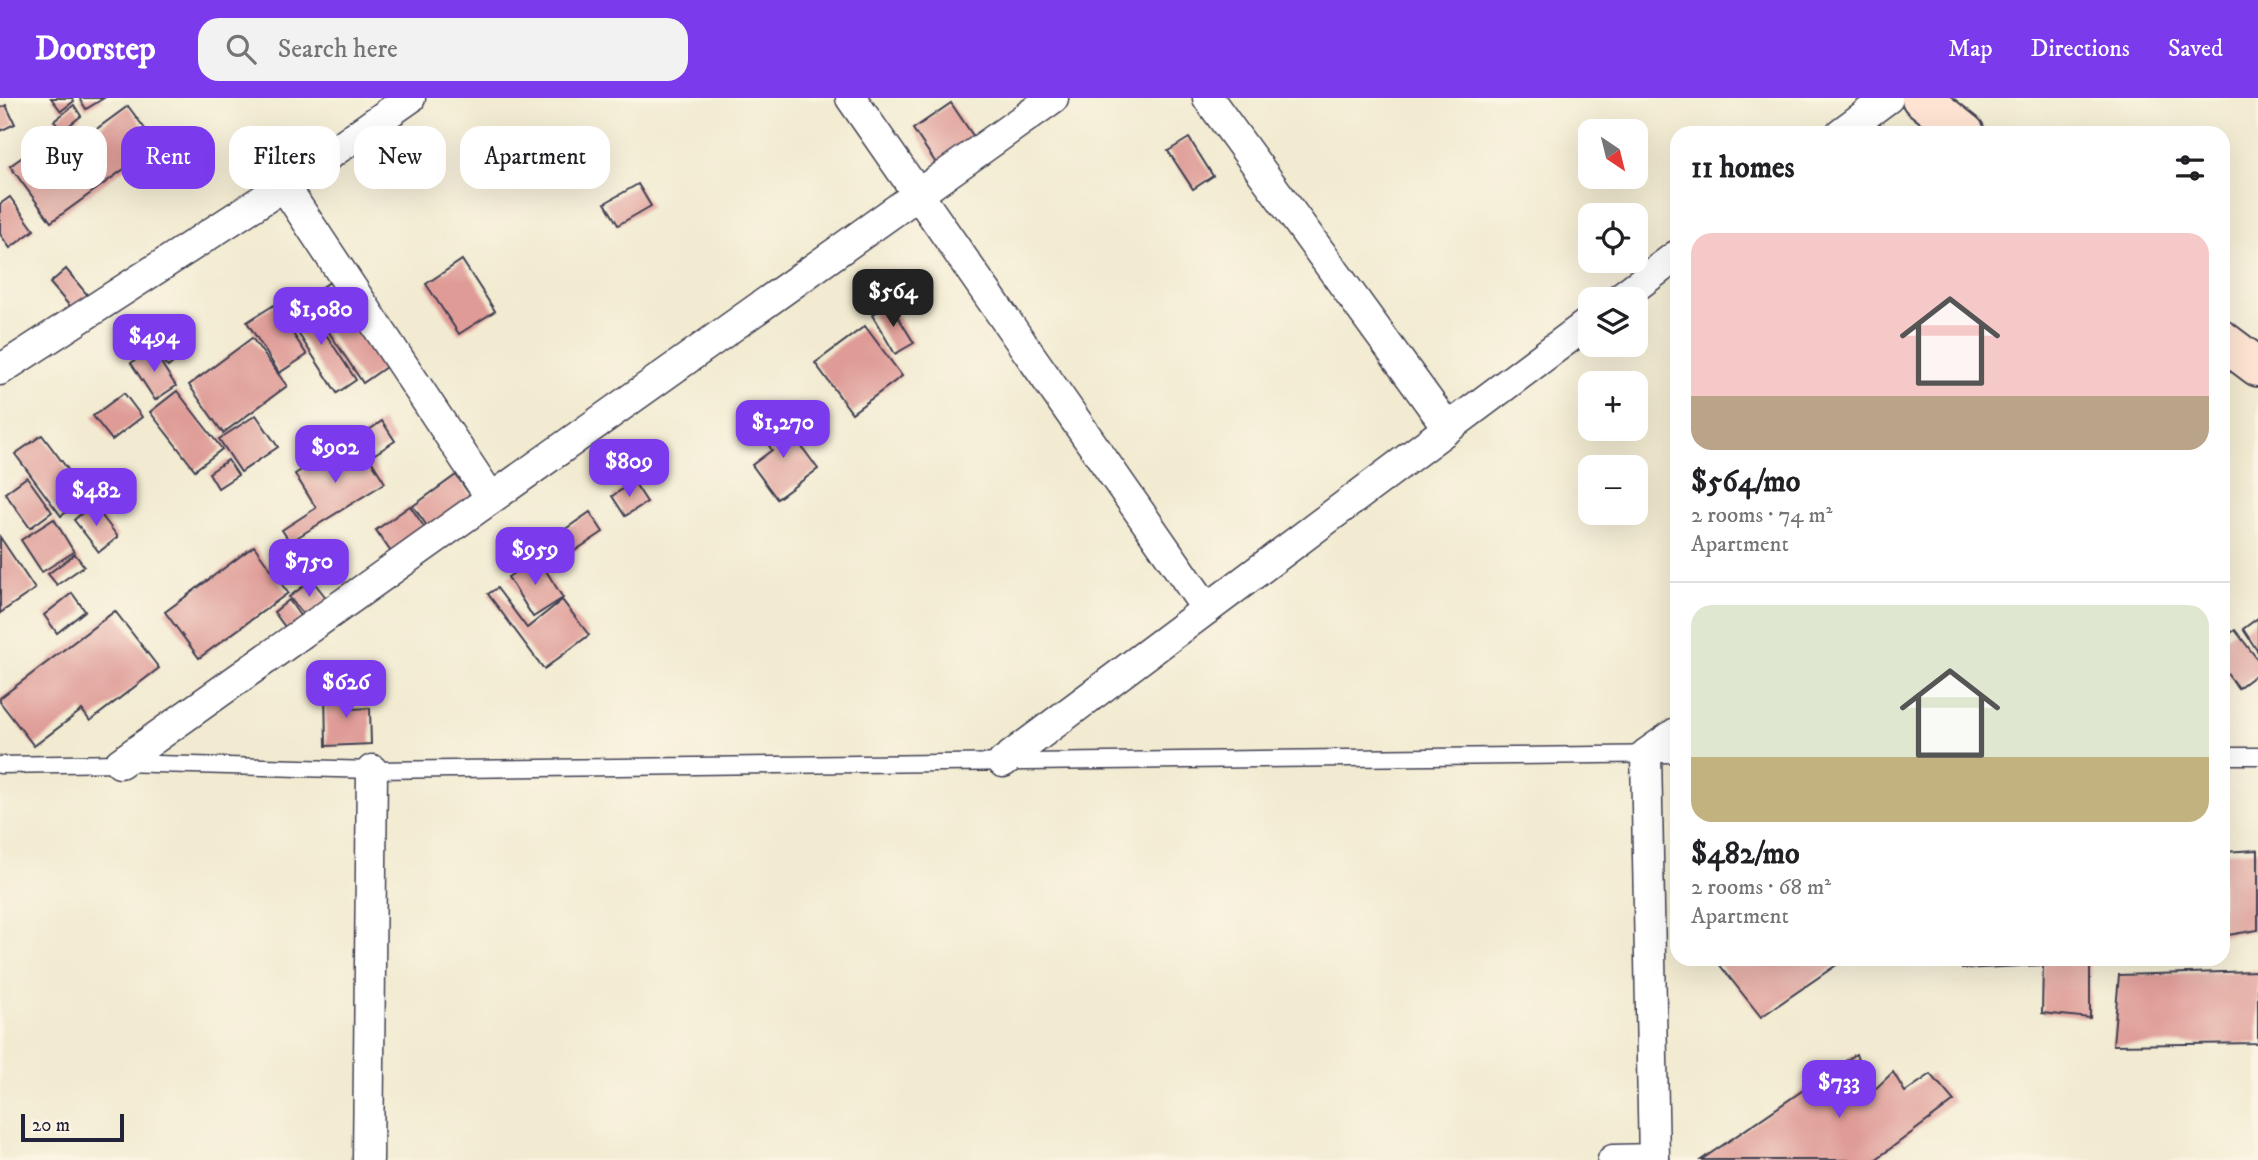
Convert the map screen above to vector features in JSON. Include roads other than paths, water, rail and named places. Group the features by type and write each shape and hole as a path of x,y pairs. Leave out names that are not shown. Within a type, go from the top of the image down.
{"main road":[{"path":"1921,98 1956,126"},
{"path":"2230,346 2258,367"}],"street":[{"path":"340,147 410,98"},
{"path":"851,98 1207,609"},
{"path":"120,763 1052,98"},
{"path":"1208,98 1448,428"},
{"path":"1850,126 1888,98"},
{"path":"0,370 279,189"},
{"path":"286,189 491,498"},
{"path":"1635,287 1670,261"},
{"path":"1003,762 1578,331"},
{"path":"1613,1160 1654,1160 1646,754 1670,737"},
{"path":"368,1160 372,771"}],"lane":[{"path":"0,765 120,763 372,771 1670,754"},
{"path":"2230,756 2258,756"}]}
